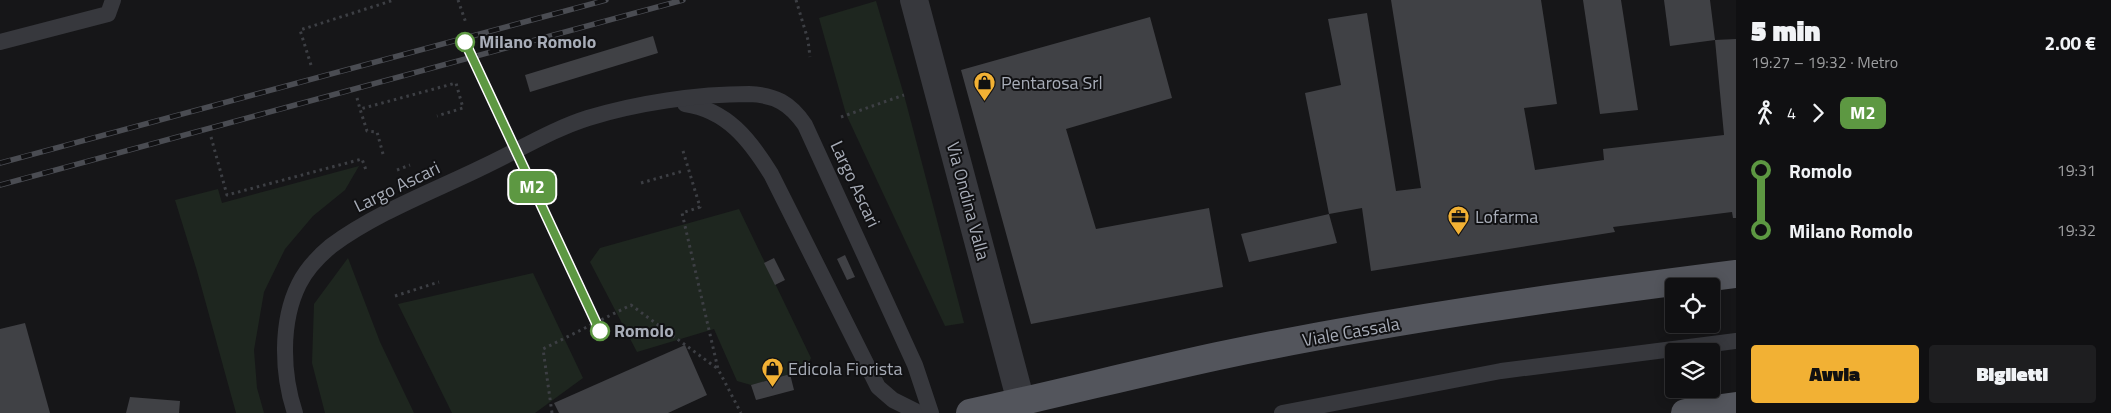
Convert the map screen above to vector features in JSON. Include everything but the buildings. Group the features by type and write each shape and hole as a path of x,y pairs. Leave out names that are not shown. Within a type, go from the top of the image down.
{"main road":[{"name":"Viale Cassala","path":"970,413 1218,356 1344,333 1481,309 1736,274"},
{"path":"1685,413 1736,406"}],"street":[{"name":"Via Ondina Valla","path":"914,0 1021,402"}],"lane":[{"path":"0,42 108,14 113,0"},
{"name":"Largo Ascari","path":"295,413 285,371 287,328 292,304 299,283 313,264 330,247 380,217 550,134 586,119 632,107 734,94 762,95 786,103 796,112 812,139 915,365 931,413"},
{"name":"Largo Ascari","path":"653,104 682,104 710,110 733,125 750,142 771,174 878,386 893,400 919,413"},
{"path":"1282,413 1501,371 1736,341"}],"path":[{"path":"311,65 300,30 394,0"},
{"path":"458,0 466,23"},
{"path":"796,0 808,40 810,57"},
{"path":"360,110 456,83 464,108 437,116"},
{"path":"841,117 904,95"},
{"path":"357,98 367,132 377,132 383,154"},
{"path":"211,137 227,195 362,159 366,170"},
{"path":"683,151 700,207 682,213 718,369 741,413"},
{"path":"641,183 682,171"},
{"path":"394,296 438,282"},
{"path":"552,413 543,349 631,305 718,369"}],"shaded area":[{"path":"876,1 904,95 964,323 945,326 846,114 819,18"},
{"path":"359,166 345,190 313,216 285,249 264,292 254,350 257,388 264,413 236,413 197,271 175,200 218,189 222,203"},
{"path":"739,209 811,358 805,370 751,385 737,381 714,329 637,352 590,262 600,248"},
{"path":"348,258 380,342 414,413 325,413 312,363 314,304"},
{"path":"533,273 583,378 535,413 452,413 398,304"}],"railway":[{"path":"0,163 606,0"},
{"path":"0,185 683,0"}],"metro line":[{"name":"M2","path":"465,42 600,331"}],"place":[{"name":"Milano Romolo","path":"465,42"},
{"name":"Pentarosa Srl","path":"985,102"},
{"name":"Lofarma","path":"1459,236"},
{"name":"Romolo","path":"600,331"},
{"name":"Edicola Fiorista","path":"772,388"}]}
